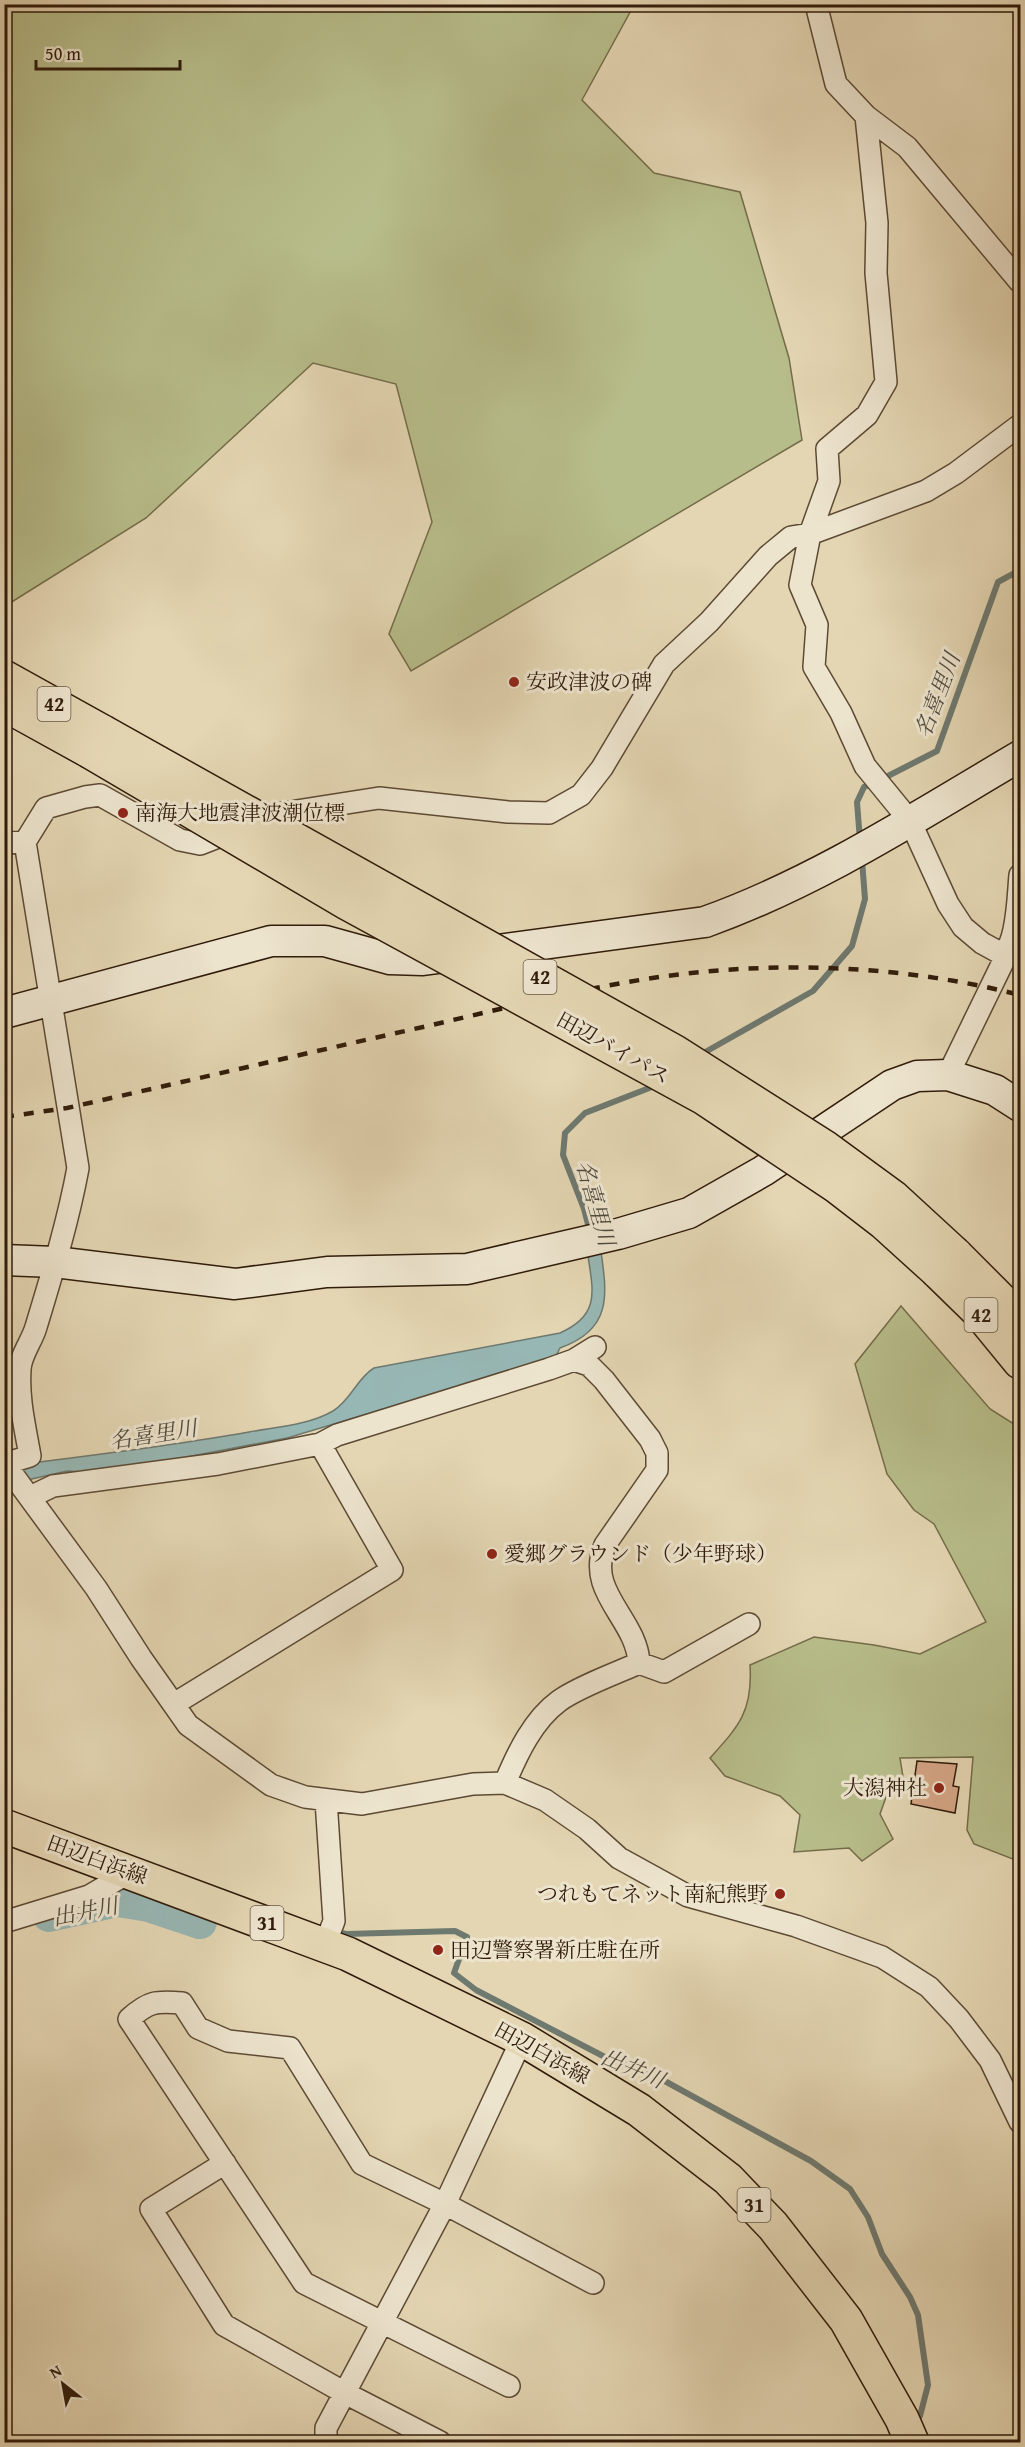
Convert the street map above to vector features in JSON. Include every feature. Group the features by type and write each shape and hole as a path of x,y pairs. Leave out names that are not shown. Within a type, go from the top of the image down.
{"main road":[{"name":"田辺バイパス","path":"4,677 96,742 347,903 704,1098 836,1186 884,1223 946,1262 1020,1319"},
{"name":"田辺バイパス","path":"4,704 96,742"},
{"name":"田辺バイパス","path":"946,1262 979,1312 1020,1362"},
{"name":"田辺白浜線","path":"4,1826 130,1872 329,1932 522,2039 639,2110 728,2179 773,2226 846,2320 903,2435"}],"street":[{"path":"816,4 836,84 866,116 907,147 1020,282"},
{"path":"866,116 877,223 876,273 886,382 867,415 827,449 829,481 810,534 800,585 817,625 814,667 841,713 865,766 910,821 948,904 963,927 982,943 1009,959"},
{"path":"1020,425 956,473 926,491 810,534 791,537 768,556 709,622 664,664 602,768 580,795 549,813 508,812 379,798 277,814 200,844 180,840 100,795 46,808 15,842 50,1000 78,1168 56,1262 34,1333 20,1367 20,1402 30,1456 6,1465 96,1588 188,1725 271,1785 305,1797 362,1804 473,1784 505,1783 545,1800 587,1828 619,1858 688,1896 796,1926 882,1957 929,1987 959,2019 990,2060 1020,2122"},
{"path":"4,1013 271,941 325,941 390,959 423,960 705,922 749,906 838,862 1020,756"},
{"path":"948,1075 1009,959 1008,950 1015,926 1020,875"},
{"path":"4,1260 56,1262 236,1284 327,1272 467,1269 611,1235 689,1213 764,1171 892,1085 917,1076 948,1075 995,1090 1020,1106"},
{"path":"27,1495 54,1486 218,1464 320,1444 337,1435 574,1360 595,1347"},
{"path":"574,1360 589,1365 604,1380 650,1439 657,1453 657,1470 605,1545 600,1557 603,1584 634,1639 639,1651 639,1663"},
{"path":"174,1704 392,1570 320,1444"},
{"path":"505,1783 526,1740 559,1701 639,1663 664,1672 749,1624"},
{"path":"326,1800 329,1932"},
{"path":"4,1922 89,1896 130,1872"},
{"path":"509,2386 304,2283 129,2019 143,2007 158,2001 182,2003 198,2028 228,2042 290,2048 362,2164 444,2204 593,2283"},
{"path":"326,2442 326,2428 444,2204 522,2039"},
{"path":"225,2163 151,2209 224,2325 345,2393 440,2442"}],"green space":[{"path":"4,5 634,5 582,100 654,173 740,192 789,358 802,440 411,671 389,634 432,522 396,384 313,363 146,518 10,603 4,599"},
{"path":"901,1306 990,1409 1014,1424 1020,1436 1020,1859 1018,1861 974,1844 967,1830 973,1757 900,1758 903,1777 890,1786 880,1814 893,1839 862,1861 849,1848 794,1852 800,1815 780,1796 725,1776 710,1758 742,1717 749,1694 750,1665 814,1637 920,1654 986,1622 934,1524 914,1510 887,1474 855,1364"}],"water":[{"path":"600,1245 605,1294 598,1320 590,1331 578,1340 560,1348 555,1358 287,1438 150,1464 82,1472 67,1471 5,1485 5,1469 31,1463 168,1445 303,1422 333,1411 374,1368 560,1333 574,1326 589,1308 592,1288 587,1249"}],"building":[{"path":"917,1761 957,1764 953,1786 959,1787 955,1813 911,1804"}],"waterway":[{"name":"名喜里川","path":"882,779 937,751 998,582 1020,570"},
{"name":"名喜里川","path":"860,841 857,802 864,787 873,783"},
{"name":"名喜里川","path":"700,1055 813,991 852,946 865,899 862,860"},
{"name":"名喜里川","path":"590,1232 584,1209 563,1155 565,1133 585,1113 657,1085"},
{"name":"出井川","path":"49,1915 118,1900 149,1905 200,1922"},
{"name":"出井川","path":"334,1931 346,1934 455,1931 467,1937 454,1973 476,1990 603,2056 661,2079 811,2161 850,2189 868,2217 882,2254 910,2297 918,2315 928,2385 920,2416"}],"railway":[{"path":"4,1117 67,1108 581,991 682,974 767,968 852,969 937,978 1020,995"}],"place":[{"name":"安政津波の碑","path":"514,682"},
{"name":"南海大地震津波潮位標","path":"123,813"},
{"name":"愛郷グラウンド（少年野球）","path":"492,1554"},
{"name":"大潟神社","path":"939,1788"},
{"name":"つれもてネット南紀熊野","path":"780,1894"},
{"name":"田辺警察署新庄駐在所","path":"438,1950"}]}
